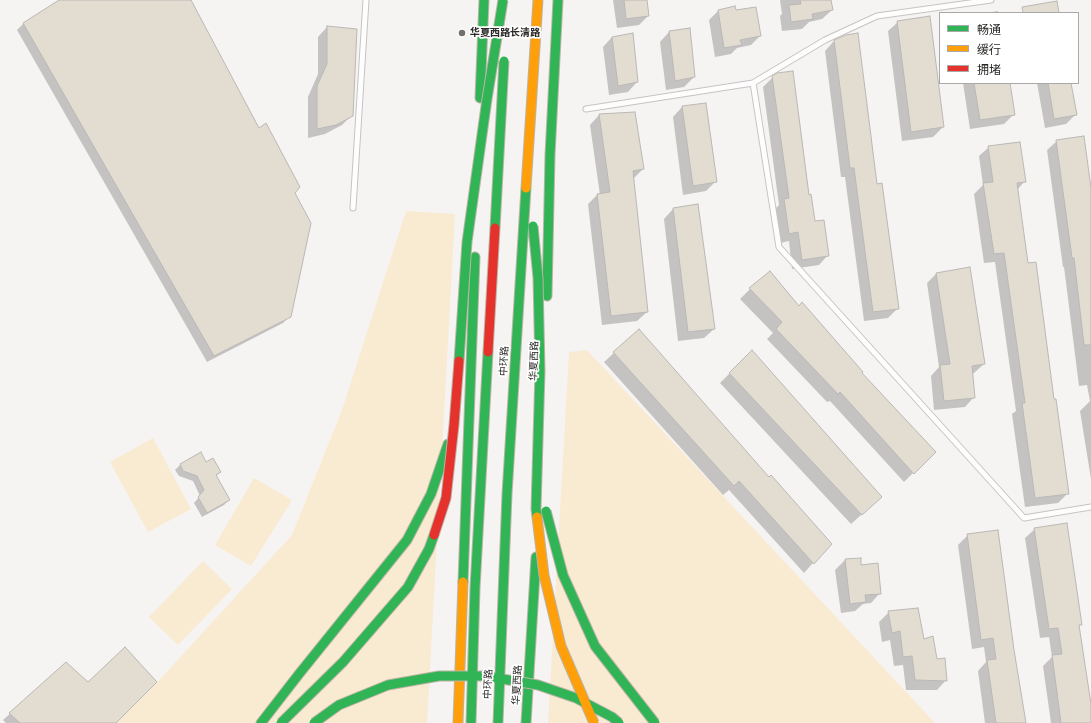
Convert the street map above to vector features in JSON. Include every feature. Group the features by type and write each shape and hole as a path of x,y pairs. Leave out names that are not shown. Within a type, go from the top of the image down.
{"main road":[{"path":"458,723 484,0"},
{"path":"281,723 343,662 408,587 429,549 446,498 454,425 467,242 487,99 503,0"},
{"name":"中环路","path":"471,723 475,588 507,0"},
{"name":"中环路","path":"498,723 508,486 538,0"},
{"name":"华夏西路","path":"526,723 542,460 550,155 558,0"},
{"path":"527,172 538,278 540,371 536,510 544,575 562,646 594,723"},
{"path":"261,723 407,540 431,494 454,425"},
{"path":"537,478 563,575 595,646 655,723"},
{"path":"314,723 339,705 388,685 439,676 486,676 538,685 576,698 612,717 619,723"}],"lane":[{"path":"353,208 366,0"},
{"path":"586,109 753,83 825,40 877,16 991,0"},
{"path":"753,83 779,247 1024,518 1091,507"}],"shaded area":[{"path":"406,211 455,214 427,723 116,723 152,688 292,535 342,410"},
{"path":"587,350 935,723 548,723 569,352"},
{"path":"153,438 191,509 148,532 110,462"},
{"path":"254,478 292,500 251,566 215,545"},
{"path":"203,561 232,589 178,645 149,617"}],"building":[{"path":"59,0 191,0 259,128 266,123 300,187 295,193 311,223 291,317 214,356 23,23"},
{"path":"624,0 647,0 649,16 626,19"},
{"path":"800,0 831,0 833,10 812,14 813,19 791,22 789,5 801,4"},
{"path":"1057,1 1059,12 1023,12 1022,7"},
{"path":"735,6 736,10 756,7 761,36 740,40 742,45 724,48 718,10"},
{"path":"930,16 944,127 911,132 897,21"},
{"path":"327,26 357,29 353,116 336,125 317,129 317,86 327,64"},
{"path":"690,28 695,77 675,81 669,31"},
{"path":"633,33 638,82 618,86 612,37"},
{"path":"858,33 877,184 882,183 899,309 873,312 854,168 850,168 834,40 846,35"},
{"path":"793,71 809,195 811,194 815,221 824,220 829,256 802,260 798,232 789,234 784,199 789,198 772,76 777,73"},
{"path":"974,84 1010,84 1015,115 980,120"},
{"path":"1048,84 1071,84 1077,115 1054,119"},
{"path":"706,103 717,182 693,186 682,106"},
{"path":"635,112 644,169 633,171 648,312 611,316 597,194 610,192 599,114"},
{"path":"1084,136 1091,188 1091,345 1084,345 1074,258 1072,258 1056,140"},
{"path":"1020,142 1026,182 1017,183 1028,263 1036,262 1054,399 1056,399 1069,494 1035,498 1022,403 1025,403 1004,253 994,254 983,183 993,182 988,146"},
{"path":"698,204 715,329 688,332 673,208"},
{"path":"970,267 985,364 972,366 975,398 944,401 940,365 950,364 936,273"},
{"path":"770,271 799,306 802,302 863,372 862,373 936,452 914,474 840,392 838,394 776,329 782,322 749,288"},
{"path":"639,329 769,477 771,475 832,544 814,564 739,481 734,486 613,352"},
{"path":"752,350 882,497 862,515 729,373"},
{"path":"201,452 206,462 213,458 221,472 216,475 230,500 207,513 198,497 204,490 197,476 183,471 180,464"},
{"path":"1067,523 1082,625 1079,625 1091,704 1091,723 1061,723 1052,655 1062,654 1058,628 1049,629 1034,528"},
{"path":"998,530 1014,650 1026,723 996,723 987,660 996,659 993,638 981,640 967,534"},
{"path":"861,558 861,565 878,563 881,594 865,595 866,602 850,604 845,559"},
{"path":"918,608 924,639 933,636 937,659 945,658 947,681 915,680 912,656 903,657 900,631 892,633 888,611"},
{"path":"125,647 157,682 116,723 20,723 9,713 66,662 88,682"}],"traffic: fast":[{"path":"480,98 484,0"},
{"path":"459,361 467,242 487,99 503,0"},
{"path":"547,296 550,155 558,0"},
{"path":"495,228 504,61"},
{"path":"498,723 507,494 526,188"},
{"path":"533,226 538,278 540,371 537,517"},
{"path":"463,582 475,257"},
{"path":"471,723 475,588 488,352"},
{"path":"261,723 407,540 431,494 448,444"},
{"path":"546,511 563,575 595,646 655,723"},
{"path":"281,723 343,662 408,587 429,549 434,535"},
{"path":"526,723 536,557"},
{"path":"314,723 339,705 388,685 439,676 485,676 538,685 576,698 612,717 619,723"}],"traffic: slow":[{"path":"526,188 538,0"},
{"path":"537,517 544,575 561,646 594,723"},
{"path":"458,723 463,582"}],"traffic: jam":[{"path":"488,352 495,228"},
{"path":"434,535 446,498 459,361"}],"place":[{"name":"华夏西路长清路","path":"462,33"}]}
